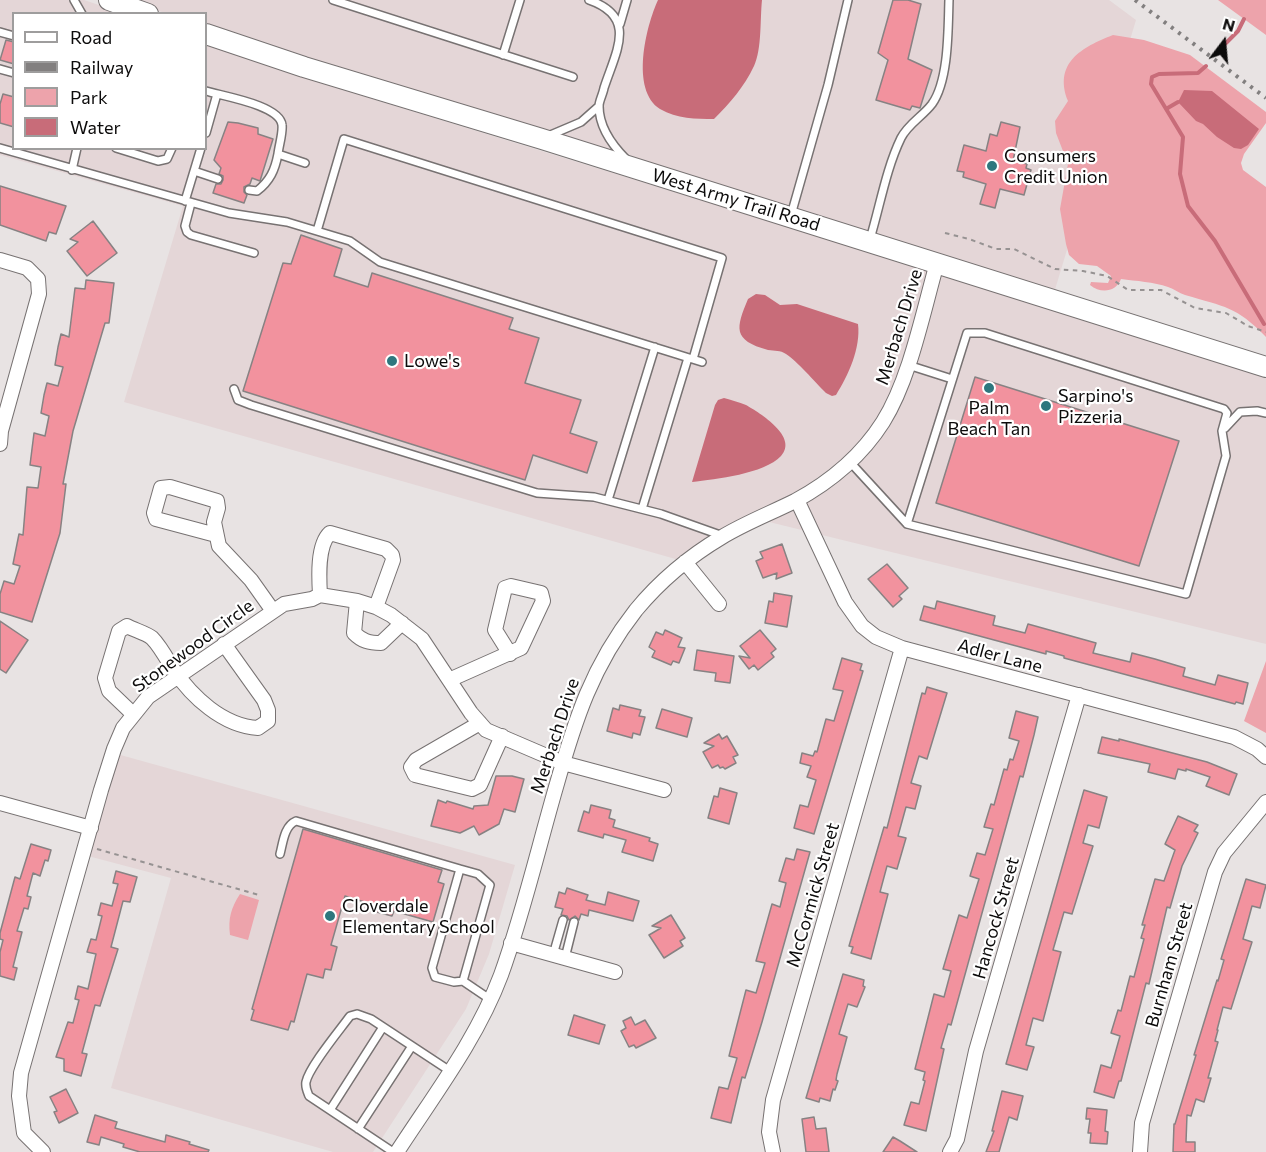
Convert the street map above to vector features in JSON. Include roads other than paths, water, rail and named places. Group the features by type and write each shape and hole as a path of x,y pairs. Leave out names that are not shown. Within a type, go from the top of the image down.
{"main road":[{"path":"109,0 136,12"},
{"name":"West Army Trail Road","path":"207,34 304,67 542,139 1266,367"}],"street":[{"path":"0,260 27,268 38,279 39,294 1,430 0,444"},
{"name":"Merbach Drive","path":"395,1152 450,1071 491,1000 511,944 584,698 602,660 637,609 685,562 723,536 797,500 830,479 868,443 884,421 903,381 937,263"},
{"path":"216,535 156,519 154,513 161,488 170,487 217,501 218,508 214,522 219,546 247,574 273,611"},
{"name":"Adler Lane","path":"797,500 845,602 862,626 876,637 902,648 1234,737 1257,749 1266,757"},
{"path":"320,595 318,572 324,538 330,533 386,549 392,555 393,560 376,607"},
{"path":"685,562 718,604"},
{"path":"449,680 510,654 520,648 543,601 541,593 511,586 505,588 495,630 510,654"},
{"name":"Stonewood Circle","path":"43,1152 24,1133 19,1086 86,845 114,749 123,728 148,697 284,604 312,599 320,595 357,601 376,607 392,615 422,639 486,730 563,763 664,790"},
{"path":"357,601 354,633 361,639 370,643 381,643 402,623"},
{"path":"133,714 109,691 105,678 119,631 127,626 152,638 177,675 206,706 230,721 247,727 258,728 268,721 268,710 264,700 224,644"},
{"name":"McCormick Street","path":"773,1152 769,1132 772,1100 902,648"},
{"name":"Hancock Street","path":"950,1152 957,1139 976,1051 1079,695"},
{"path":"480,723 416,760 411,767 416,775 472,789 480,785 502,736"},
{"path":"0,802 91,828"},
{"name":"Burnham Street","path":"1140,1152 1142,1123 1215,872 1224,853 1266,802"},
{"path":"511,944 615,972"}],"lane":[{"path":"333,0 573,77"},
{"path":"503,55 520,0"},
{"path":"589,0 613,12 620,24"},
{"path":"627,0 620,24 618,45 599,106 602,123 614,147 636,169"},
{"path":"791,217 848,0"},
{"path":"870,242 896,149 903,134 925,113 938,95 944,64 949,0"},
{"path":"207,91 267,108 279,117 282,126 275,170 269,180 257,191 249,190"},
{"path":"207,129 217,94"},
{"path":"542,139 582,122 599,106"},
{"path":"317,231 344,138 722,258 642,509"},
{"path":"0,148 188,202 230,213 287,222 350,241 380,262 702,362"},
{"path":"72,170 77,150"},
{"path":"122,150 158,161 167,159 171,150"},
{"path":"200,150 188,202 186,232 254,254"},
{"path":"278,154 305,163"},
{"path":"194,171 218,178"},
{"path":"850,462 907,524 1186,594 1226,456 1222,431 1227,413 1224,409 985,333 968,333 907,524"},
{"path":"608,500 655,347"},
{"path":"908,364 952,379"},
{"path":"234,388 238,400 251,405 537,493 608,500 723,536"},
{"path":"1222,431 1240,411 1266,413"},
{"path":"280,854 289,824 296,821 483,877 490,885 463,981"},
{"path":"460,869 432,968 435,977 454,982 463,981 491,1000"},
{"path":"558,956 563,920"},
{"path":"558,956 574,922"},
{"path":"395,1152 309,1096 306,1081 312,1070 350,1016 357,1014 364,1015 450,1071"},
{"path":"330,1110 383,1027"},
{"path":"358,1129 412,1046"}],"water":[{"path":"658,0 762,0 757,59 746,81 714,119 673,115 660,109 651,100 645,88 643,57 645,41"},
{"path":"1184,90 1212,91 1259,129 1248,145 1241,149 1234,148 1196,121 1178,102"},
{"path":"756,294 765,295 780,305 797,304 858,324 858,343 853,361 836,395 826,393 786,354 756,346 743,337 740,332 741,318 748,299"},
{"path":"724,398 746,405 776,426 785,441 785,449 781,456 773,462 752,471 692,482 715,405 718,400"}],"waterway":[{"path":"1222,47 1238,31 1244,19"},
{"path":"1206,66 1198,73 1159,74 1152,77 1151,84 1183,137 1180,174 1188,206 1215,241 1264,324"},
{"path":"1166,109 1178,102"}],"railway":[{"path":"1135,0 1266,98"}],"place":[{"name":"Consumers Credit Union","path":"992,166"},
{"name":"Lowe's","path":"392,361"},
{"name":"Palm Beach Tan","path":"989,388"},
{"name":"Sarpino's Pizzeria","path":"1046,406"},
{"name":"Cloverdale Elementary School","path":"330,916"}]}
